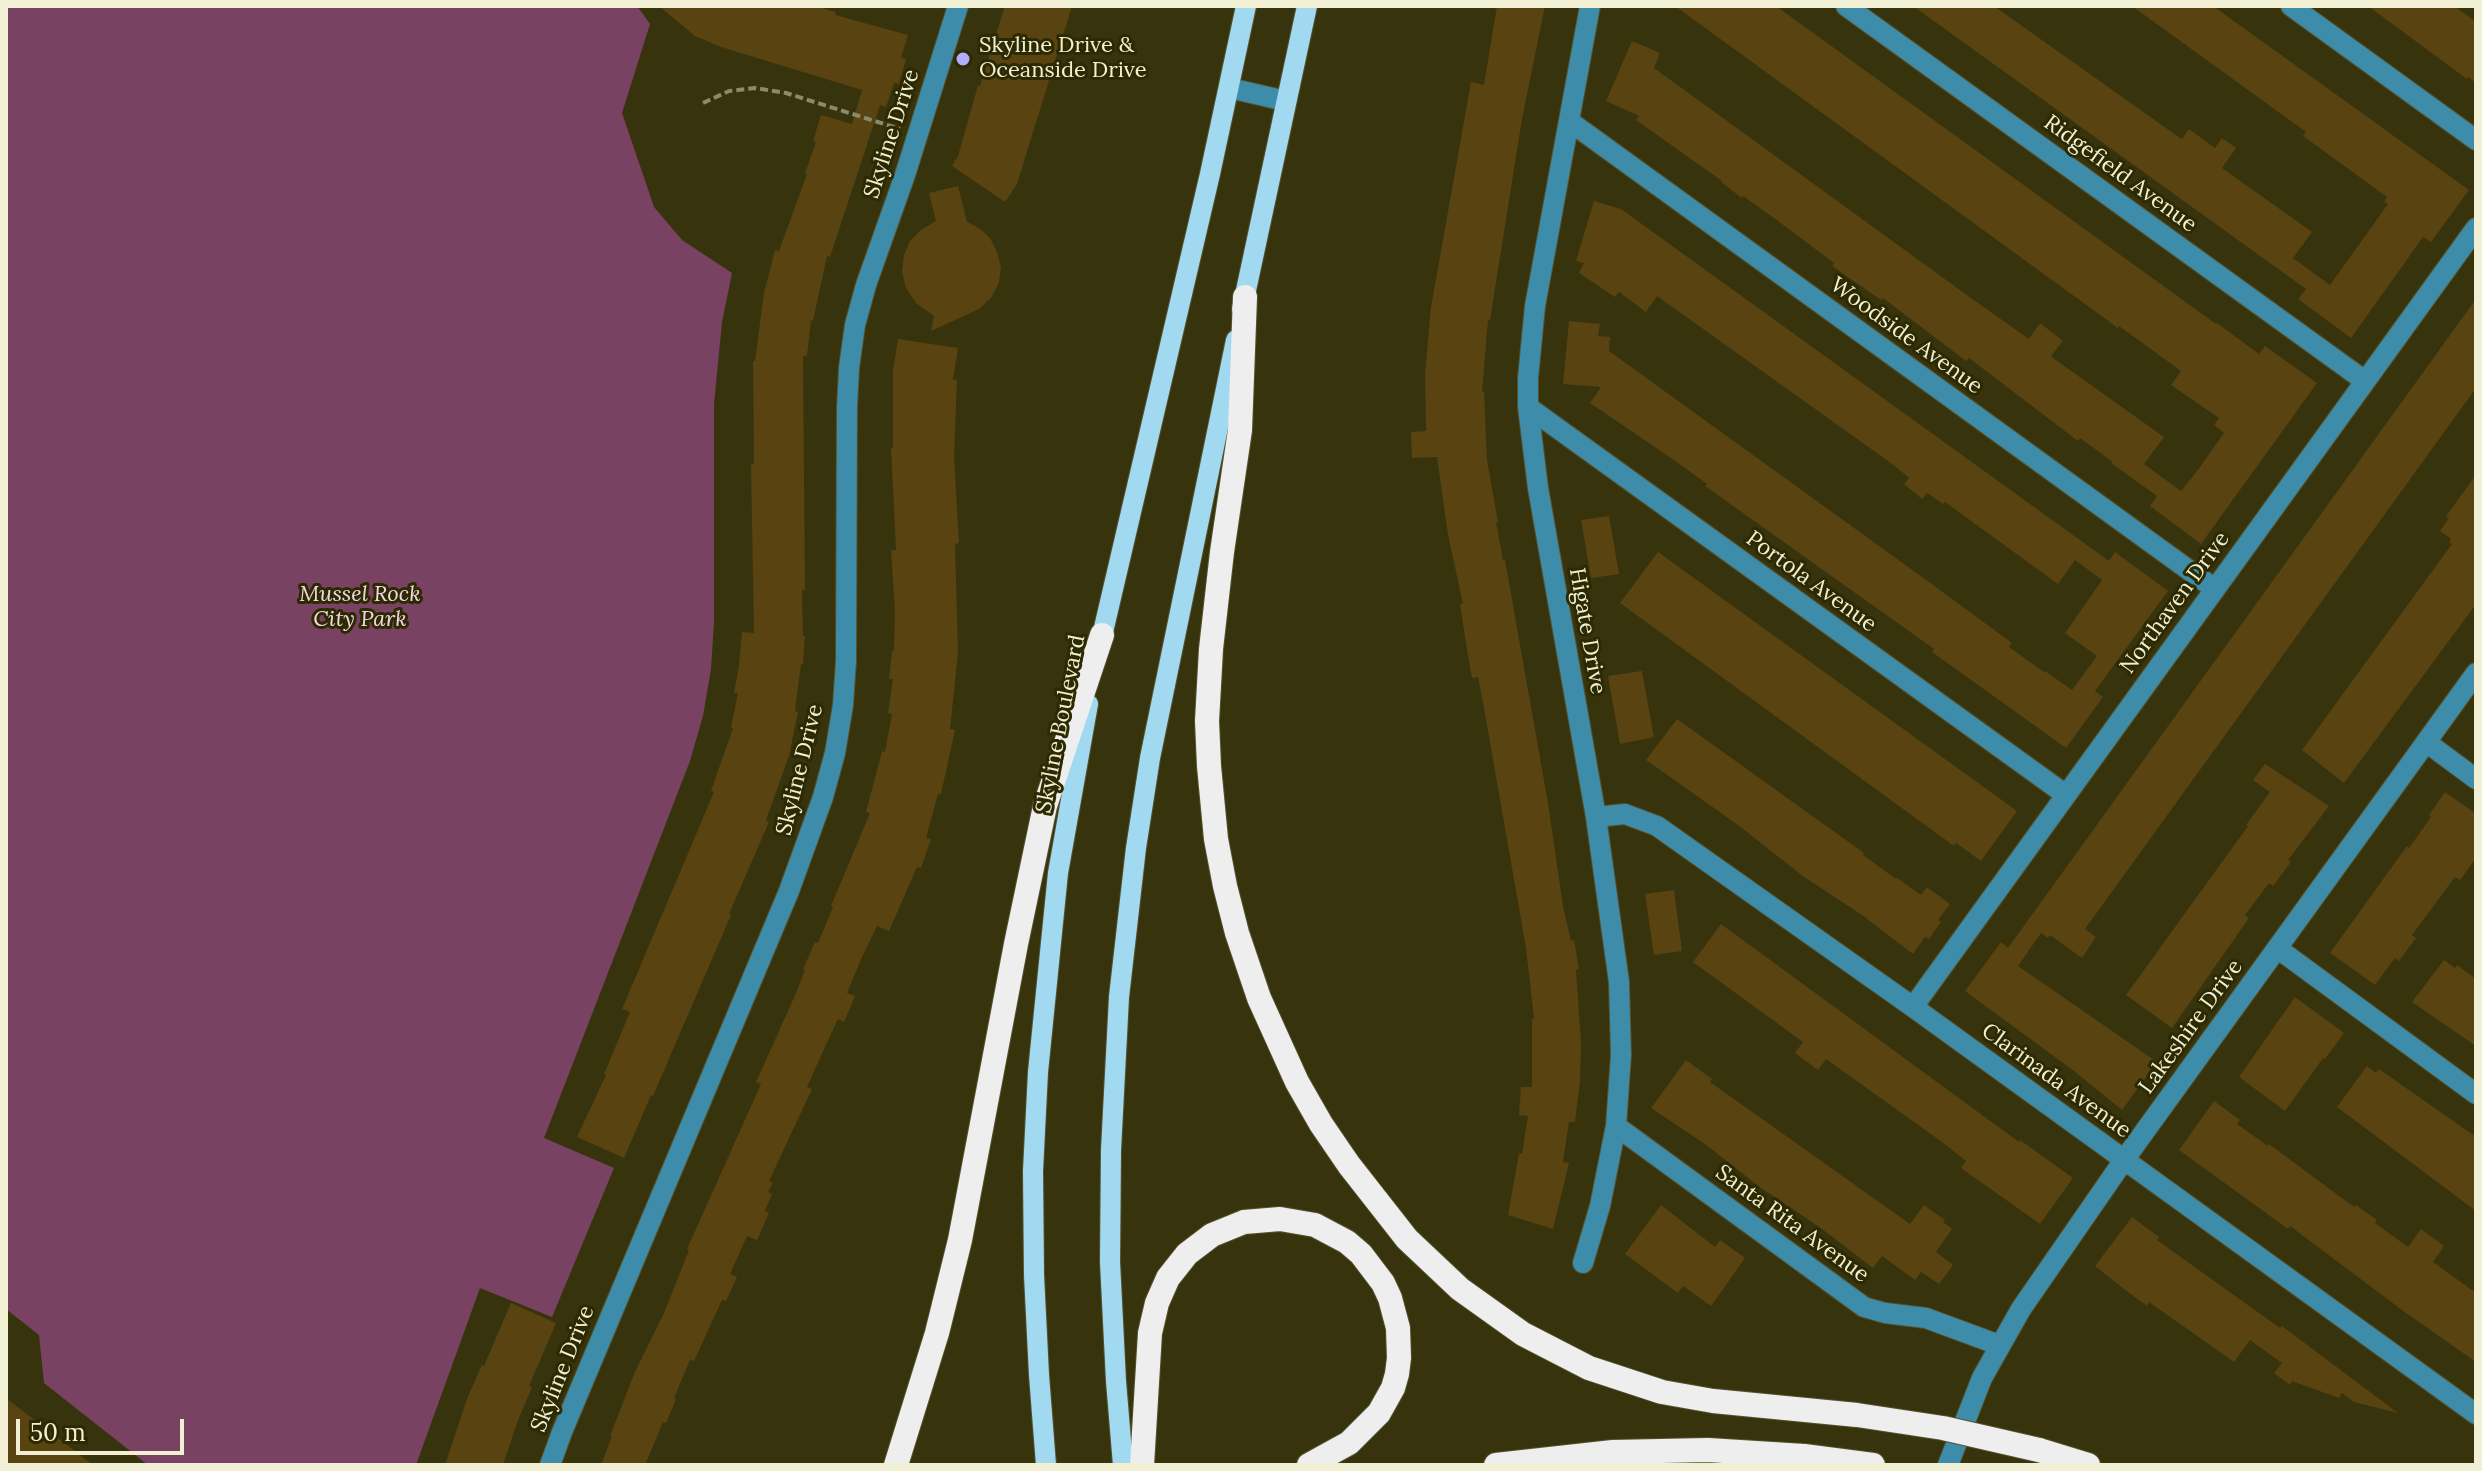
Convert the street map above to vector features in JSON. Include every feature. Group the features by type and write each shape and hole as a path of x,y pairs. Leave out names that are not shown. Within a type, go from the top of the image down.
{"highway":[{"path":"1245,297 1240,430 1222,552 1207,721 1216,839 1237,933 1268,1021 1297,1082 1349,1165 1407,1239 1460,1289 1523,1334 1589,1368 1662,1392 1713,1401 1857,1415 1943,1428 2039,1450 2088,1465"},
{"path":"896,1465 937,1333 960,1240 1045,806 1102,635"},
{"path":"1142,1465 1150,1333 1157,1303 1168,1278 1187,1254 1219,1231 1244,1222 1280,1219 1315,1225 1347,1242 1361,1254 1383,1283 1398,1328 1397,1374 1379,1413 1349,1443 1309,1465"},
{"path":"1496,1465 1576,1455 1676,1450 1756,1452 1864,1464"}],"main road":[{"name":"Skyline Boulevard","path":"1046,1465 1034,1275 1033,1171 1038,1059 1060,860 1102,635 1246,6"},
{"path":"1123,1465 1113,1331 1110,1203 1123,959 1150,758 1307,6"}],"street":[{"name":"Higate Drive","path":"1583,1263 1600,1206 1616,1126 1621,1055 1619,982 1596,817 1538,488 1528,407 1531,330 1590,6"},
{"name":"Ridgefield Avenue","path":"1846,6 2365,381"},
{"path":"2291,6 2316,13 2476,140"},
{"name":"Skyline Drive","path":"550,1465 789,891 823,797 835,753 846,661 847,408 855,325 918,135 955,7"},
{"path":"1229,88 1286,101"},
{"name":"Woodside Avenue","path":"1569,121 2215,589"},
{"name":"Northaven Drive","path":"1913,1007 2476,228"},
{"name":"Portola Avenue","path":"1528,407 2066,795"},
{"name":"Lakeshire Drive","path":"1948,1465 1966,1416 1999,1345 2042,1277 2476,673"},
{"path":"2426,742 2476,779"},
{"name":"Clarinada Avenue","path":"1596,817 1625,814 1657,826 2476,1414"},
{"path":"2277,948 2476,1094"},
{"name":"Santa Rita Avenue","path":"1616,1126 1864,1307 1926,1318 1999,1345"}],"path":[{"path":"703,103 729,91 755,88 786,93 918,135"}],"green space":[{"name":"Mussel Rock City Park","path":"6,6 637,6 650,24 622,113 654,207 682,240 732,273 722,322 714,404 714,622 711,669 703,716 690,761 544,1138 614,1168 552,1317 480,1288 416,1465 148,1465 44,1383 39,1335 6,1309"}],"building":[{"path":"659,6 815,6 836,12 835,15 908,35 901,58 906,59 899,84 894,83 886,107 880,105 830,257 827,256 811,320 807,356 803,356 805,590 802,590 805,636 795,711 798,712 789,756 766,820 769,822 731,915 624,1158 577,1137 606,1075 630,1012 622,1009 714,792 711,791 733,728 742,632 754,633 753,361 764,293 775,250 779,251 807,174 821,115 852,124 862,90 721,47 695,36"},
{"path":"1005,6 1072,6 1017,184 1005,202 952,166 958,156"},
{"path":"1497,6 1545,6 1522,119 1488,320 1482,392 1496,522 1548,803 1563,906 1579,969 1576,970 1580,1081 1575,1122 1569,1122 1563,1162 1569,1163 1553,1229 1508,1215 1528,1116 1519,1115 1521,1087 1532,1087 1534,1018 1526,948 1478,677 1472,678 1460,604 1463,604 1448,535 1437,457 1412,458 1411,432 1426,431 1425,374 1431,307 1471,82 1484,85"},
{"path":"1675,6 1776,6 2259,354 2265,346 2317,383 2201,544 2150,506 2157,496 2113,462 2080,438 2078,441 1969,358 1966,361 1883,298 1881,300 1832,266 1834,263 1778,221 1636,120 1639,116 1606,101 1632,41 1660,53 1654,68 1971,298 2029,339 2040,323 2063,341 2051,356 2053,358 2164,437 2144,464 2181,491 2200,467 2224,433 2214,425 2219,418 2171,385 2181,371"},
{"path":"1913,6 1994,6 2180,138 2189,129 2215,148 2222,138 2236,148 2222,168 2312,232 2293,258 2330,285 2388,204 2384,202 2387,197 2303,136 2306,132 2132,6 2213,6 2469,190 2431,242 2423,237 2351,338 2298,299 2306,289"},
{"path":"2368,6 2454,6 2476,22 2476,83 2467,79"},
{"path":"958,186 967,222 990,238 997,252 1001,267 999,282 991,298 979,309 931,331 934,316 916,303 906,288 902,272 904,255 910,241 936,221 929,193"},
{"path":"1594,201 1621,209 2109,561 2115,552 2168,591 2095,691 2103,697 2066,748 1932,652 1934,649 1705,486 1707,484 1674,460 1590,403 1601,387 1563,384 1569,321 1600,324 1598,336 1610,337 1609,351 2012,643 2009,647 2044,672 2072,690 2097,656 2065,633 2102,580 2075,560 2058,584 1945,502 1943,504 1927,493 1922,499 1904,484 1909,478 1895,466 1657,296 1646,312 1619,292 1615,297 1579,273 1584,263 1576,261"},
{"path":"2476,299 2476,388 2085,929 2096,937 2082,958 2050,935 2048,938 2041,933 2018,966 2157,1062 2122,1110 1965,991 2001,942 2008,948"},
{"path":"898,339 958,348 953,380 957,380 954,457 959,543 955,544 958,653 950,729 955,730 941,794 938,794 926,838 931,839 921,868 917,867 889,931 877,926 862,957 847,993 855,996 844,1022 838,1019 824,1049 807,1087 812,1089 769,1181 773,1182 768,1192 772,1194 765,1211 769,1213 757,1240 747,1236 730,1274 737,1277 726,1301 722,1300 694,1361 690,1360 666,1423 663,1422 645,1465 601,1465 634,1374 664,1313 687,1249 761,1084 756,1082 797,991 815,942 818,943 870,813 866,812 882,751 885,752 892,714 888,713 893,679 889,679 894,651 895,612 891,550 896,550 891,448 893,371"},
{"path":"2476,475 2476,604 2344,783 2302,750 2452,544 2449,542 2451,539 2440,531 2449,518 2446,516"},
{"path":"1609,516 1619,574 1591,578 1581,520"},
{"path":"1658,552 2017,811 1981,861 1956,843 1954,846 1620,603"},
{"path":"1642,671 1654,737 1620,744 1608,676"},
{"path":"1677,719 1896,879 1921,895 1927,887 1950,904 1929,939 1925,937 1913,954 1646,760"},
{"path":"2265,764 2329,806 2288,860 2291,862 2273,886 2269,883 2245,915 2249,918 2172,1028 2126,995 2270,792 2253,780"},
{"path":"2445,792 2476,814 2476,858 2460,880 2455,877 2412,935 2416,938 2399,961 2395,958 2375,985 2330,953 2407,846 2409,848"},
{"path":"1674,890 1682,951 1654,955 1645,894"},
{"path":"1721,924 2019,1142 2073,1178 2040,1224 1961,1168 1966,1161 1942,1142 1826,1059 1818,1070 1795,1053 1803,1042 1693,962"},
{"path":"2444,960 2476,979 2476,1046 2412,1002"},
{"path":"2295,997 2344,1033 2285,1111 2239,1077"},
{"path":"1686,1060 1712,1079 1710,1082 1910,1224 1924,1205 1945,1220 1943,1222 1952,1229 1936,1252 1953,1265 1939,1284 1921,1272 1915,1280 1882,1256 1873,1268 1651,1108"},
{"path":"2367,1066 2376,1073 2379,1069 2476,1137 2476,1211 2337,1107"},
{"path":"2214,1101 2240,1120 2237,1124 2377,1220 2375,1223 2408,1247 2421,1229 2444,1246 2433,1262 2476,1293 2476,1362 2290,1226 2288,1229 2179,1150"},
{"path":"1661,1205 1715,1247 1720,1240 1745,1258 1711,1306 1683,1286 1678,1293 1625,1254"},
{"path":"2132,1217 2159,1237 2157,1240 2280,1328 2282,1326 2398,1413 2354,1402 2342,1393 2339,1398 2292,1381 2290,1385 2274,1373 2282,1363 2250,1340 2234,1362 2149,1302 2147,1306 2095,1266"},
{"path":"511,1303 556,1323 529,1386 532,1387 503,1465 445,1465 467,1399"},
{"path":"6,1398 46,1429 93,1465 6,1465"}],"place":[{"name":"Skyline Drive & Oceanside Drive","path":"963,59"}]}
